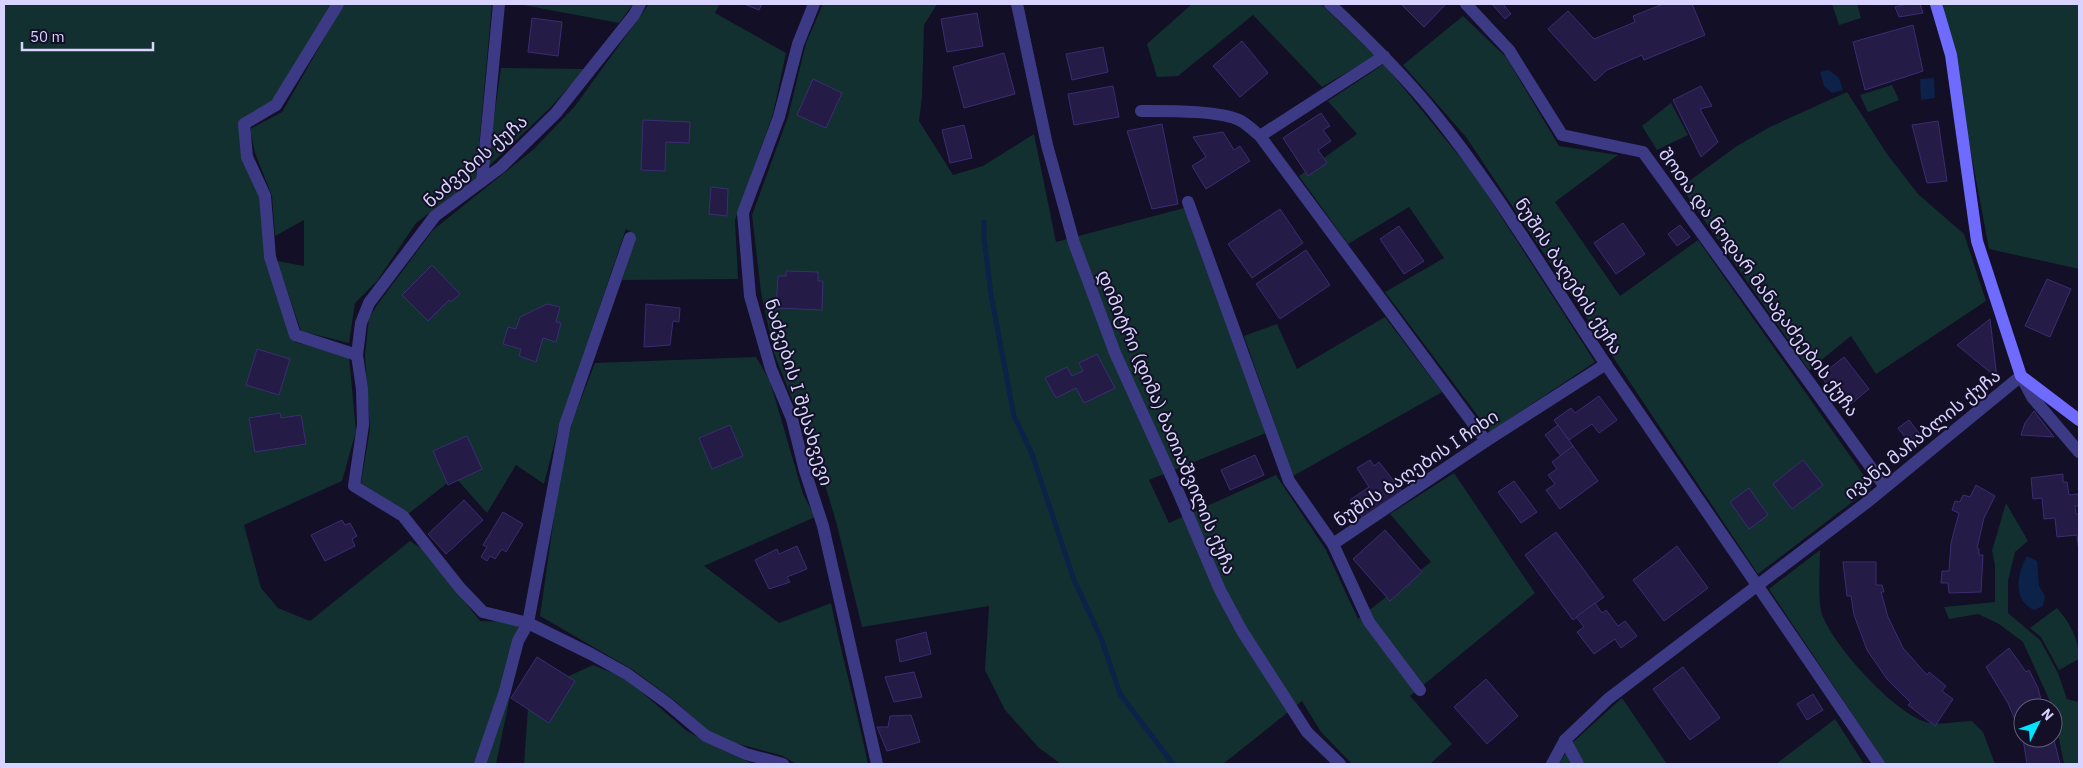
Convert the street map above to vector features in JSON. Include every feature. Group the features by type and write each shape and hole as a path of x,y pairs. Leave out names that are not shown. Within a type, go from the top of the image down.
{"street":[{"path":"338,4 276,106 244,124 247,157 265,196 270,257 295,335 357,354"},
{"path":"482,181 499,4"},
{"name":"ნაძვების ქუჩა","path":"640,4 634,15 556,113 501,167 435,216 369,302 361,323 357,354 362,388 362,425 354,486 403,516 460,588 483,612 528,623 628,674 667,702 706,736 746,754 783,764"},
{"name":"ნაძვების I შესახვევი","path":"814,4 798,44 779,118 744,213 746,250 750,296 771,369 792,419 805,471 822,526 878,764"},
{"name":"დიმიტრი (დიმა) ბათიაშვილის ქუჩა","path":"1018,4 1047,145 1071,234 1115,353 1177,489 1220,590 1242,631 1307,732 1340,764"},
{"name":"ნუშის ბაღების ქუჩა","path":"1330,4 1384,56 1431,109 1482,176 1606,364 1879,764"},
{"name":"შოთა და ნოდარ მანაგაძეების ქუჩა","path":"1466,4 1509,50 1562,135 1643,152 1885,488"},
{"name":"ივანე მაჩაბლის ქუჩა","path":"1552,764 1565,740 1608,699 1885,488 2021,376 1977,241 1951,55 1936,4"},
{"path":"1260,136 1384,56"},
{"path":"1141,111 1177,111 1216,115 1240,121 1260,136 1486,441"},
{"name":"ნუშის ბაღების I ჩიხი","path":"1188,202 1289,481 1333,544 1486,441 1606,364"},
{"path":"480,764 505,691 518,641 528,623 565,425 630,238"},
{"path":"2021,376 2079,420"},
{"path":"2021,376 2032,397 2079,452"},
{"path":"1333,544 1368,622 1420,690"},
{"path":"1565,740 1578,764"}],"green space":[{"path":"4,4 334,4 272,102 240,121 260,195 264,254 295,342 349,357 356,431 342,481 244,525 261,588 278,608 310,621 410,541 424,550 480,621 517,622 522,638 496,764 4,764"},
{"path":"344,4 492,4 476,178 416,223 377,281 355,303 349,343 301,331 277,261 304,266 304,220 275,236 272,196 255,153 250,129 282,112"},
{"path":"518,4 633,4 619,23"},
{"path":"649,4 720,4 715,13 786,53 773,114 735,220 738,279 622,280 636,236 626,229 558,429 544,484 516,465 487,513 455,477 408,514 361,483 370,429 365,355 369,318 433,230 534,149 575,106"},
{"path":"823,4 937,4 924,25 922,97 919,121 953,175 983,166 1034,134 1056,242 1184,208 1266,433 1149,480 1169,523 1276,475 1326,550 1358,619 1431,562 1390,514 1454,473 1535,593 1410,696 1452,744 1430,764 1352,764 1321,732 1302,701 1223,764 1061,764 1039,748 1005,710 985,670 989,606 862,627 837,525 823,478 774,353 761,292 752,215 788,117 806,43"},
{"path":"1192,4 1321,4 1375,56 1322,87 1253,15 1178,76 1157,77 1147,44"},
{"path":"1832,4 1857,4 1861,18 1839,25"},
{"path":"1943,4 2079,4 2079,269 1989,249"},
{"path":"1463,16 1506,57 1559,146 1618,155 1555,202 1620,296 1698,240 1872,487 1758,574 1466,137 1403,65"},
{"path":"1384,64 1473,173 1595,362 1490,432 1385,292 1444,258 1409,207 1348,244 1299,176 1357,134 1328,101"},
{"path":"501,68 585,69 551,107 487,168"},
{"path":"1892,85 1899,100 1868,112 1860,95"},
{"path":"1847,92 1887,154 1918,194 1964,234 1986,301 1876,374 1851,336 1809,370 1681,187 1737,146 1770,127"},
{"path":"1671,103 1688,135 1657,150 1642,126"},
{"path":"1385,317 1442,392 1293,476 1244,336 1277,324 1297,369"},
{"path":"756,357 770,381 803,494 815,517 704,566 779,623 831,603 868,764 796,764 783,756 735,743 711,734 675,701 633,670 540,616 558,488 572,422 595,363"},
{"path":"2006,503 2028,541 2015,552 2008,581 2008,613 2040,640 2058,673 2067,699 2079,702 2079,764 2064,764 2061,748 2063,748 2063,698 2048,698 2023,642 1999,624 1978,614 1949,619 1944,607 1995,602 1995,565 1992,551"},
{"path":"1820,550 1819,590 1821,611 1837,641 1851,659 1884,694 1916,718 1930,723 1972,721 1983,732 1995,764 1886,764 1769,589"},
{"path":"2057,608 2073,632 2079,652 2079,659 2059,670 2041,637 2030,628"},
{"path":"593,665 625,678 687,731 718,748 751,763 758,764 524,764 529,694"},
{"path":"1622,698 1667,764 1559,764 1572,743"},
{"path":"1835,719 1864,764 1776,764"}],"water":[{"path":"1829,70 1839,78 1843,90 1832,93 1824,86 1820,72"},
{"path":"1934,78 1935,98 1921,100 1920,79"},
{"path":"2027,556 2037,561 2039,586 2045,596 2043,606 2034,610 2022,600 2018,586 2021,570"}],"building":[{"path":"744,4 762,4 759,10"},
{"path":"1401,4 1446,4 1424,27"},
{"path":"1492,4 1503,4 1511,14 1505,19"},
{"path":"1663,4 1692,4 1705,35 1644,60 1642,55 1607,70 1595,81 1548,29 1568,11 1594,39 1635,22 1633,16"},
{"path":"1907,4 1920,4 1923,13 1899,17 1895,7"},
{"path":"977,13 983,46 947,52 941,19"},
{"path":"532,18 562,22 558,56 528,52"},
{"path":"1913,25 1923,71 1865,90 1853,42"},
{"path":"1242,41 1268,73 1240,97 1213,66"},
{"path":"1103,47 1108,72 1072,80 1066,54"},
{"path":"1004,53 1015,94 964,108 953,67"},
{"path":"813,79 842,93 826,128 797,115"},
{"path":"1113,86 1119,117 1074,125 1068,94"},
{"path":"1701,86 1712,106 1700,109 1718,142 1701,157 1673,100"},
{"path":"1321,113 1330,126 1323,130 1331,141 1318,150 1327,163 1308,176 1283,138"},
{"path":"643,120 690,122 689,143 666,142 665,171 641,170"},
{"path":"1938,121 1947,181 1927,183 1912,125"},
{"path":"1162,124 1178,204 1152,209 1127,131"},
{"path":"964,125 972,158 950,163 942,130"},
{"path":"1223,132 1234,150 1240,146 1250,161 1206,189 1192,166 1206,157 1193,137"},
{"path":"711,187 728,189 727,216 709,214"},
{"path":"1280,209 1303,243 1252,278 1228,244"},
{"path":"1623,223 1645,254 1616,274 1594,243"},
{"path":"1680,225 1690,237 1677,246 1668,234"},
{"path":"1399,226 1424,261 1404,274 1380,239"},
{"path":"1306,250 1330,285 1280,319 1256,284"},
{"path":"432,265 460,294 451,302 449,300 428,321 402,295"},
{"path":"786,271 818,272 818,281 823,281 822,310 776,308 778,276 786,276"},
{"path":"2047,279 2071,289 2050,337 2025,326"},
{"path":"547,304 560,307 556,322 561,323 556,342 543,338 536,362 519,356 521,349 503,344 508,327 516,329 520,317"},
{"path":"646,304 680,308 679,322 673,321 670,345 644,347"},
{"path":"1990,319 1997,378 1957,345"},
{"path":"257,349 290,359 279,395 246,385"},
{"path":"1097,354 1115,388 1084,403 1076,388 1056,398 1045,378 1067,367 1072,376 1083,371 1079,363"},
{"path":"1844,357 1869,389 1846,408 1820,376"},
{"path":"1599,396 1617,420 1599,433 1592,424 1569,440 1554,420 1571,408 1575,413"},
{"path":"2034,411 2054,437 2021,435 2025,423"},
{"path":"280,413 281,418 301,415 306,444 255,452 249,418"},
{"path":"1909,420 1925,441 1914,449 1898,428"},
{"path":"730,425 743,456 712,469 699,438"},
{"path":"1558,425 1573,446 1561,456 1545,435"},
{"path":"467,436 482,469 448,485 433,451"},
{"path":"1573,446 1598,481 1560,509 1546,490 1555,484 1548,475 1557,469 1552,462"},
{"path":"1255,455 1264,475 1230,490 1221,470"},
{"path":"1370,460 1374,466 1379,462 1403,493 1364,520 1350,500 1369,487 1357,468"},
{"path":"1803,460 1823,485 1792,509 1773,484"},
{"path":"2063,474 2063,482 2067,482 2069,495 2078,494 2079,506 2075,506 2076,514 2079,514 2079,552 2077,535 2057,537 2055,518 2044,519 2042,498 2033,499 2031,478"},
{"path":"1514,481 1537,512 1521,523 1498,492"},
{"path":"1976,485 1995,496 1984,518 1977,548 1979,549 1979,555 1983,555 1981,592 1949,593 1948,583 1941,583 1942,571 1949,571 1951,543 1959,513 1952,510 1955,501 1960,502 1963,495 1970,497"},
{"path":"1749,488 1768,515 1749,529 1730,502"},
{"path":"464,500 483,520 446,554 428,534"},
{"path":"503,512 523,524 506,552 502,549 495,559 490,556 487,561 481,557 487,547 483,545"},
{"path":"342,520 345,525 350,523 357,536 352,539 355,546 325,561 311,535"},
{"path":"1385,530 1422,572 1390,601 1353,559"},
{"path":"1556,532 1604,597 1573,620 1525,555"},
{"path":"797,546 807,569 787,577 790,582 769,589 755,560 777,549 779,554"},
{"path":"1677,546 1708,588 1664,621 1633,580"},
{"path":"1843,562 1876,562 1876,585 1882,585 1884,592 1881,592 1888,617 1903,648 1927,675 1929,672 1946,686 1942,691 1953,699 1935,726 1908,705 1911,703 1887,679 1867,650 1854,615 1851,596 1847,596"},
{"path":"1595,603 1602,613 1606,610 1618,626 1625,621 1637,636 1621,648 1615,639 1594,654 1577,632 1584,627 1576,617"},
{"path":"926,632 931,654 900,662 896,640"},
{"path":"2009,648 2026,672 2029,670 2040,698 2013,698 2013,715 2008,703 1986,667"},
{"path":"537,657 575,681 549,723 511,698"},
{"path":"1683,667 1720,718 1690,740 1653,689"},
{"path":"914,672 922,697 894,702 885,677"},
{"path":"1486,679 1518,716 1487,744 1454,707"},
{"path":"1813,694 1823,710 1807,720 1797,704"},
{"path":"911,715 920,742 887,751 877,727 888,727 890,716"},
{"path":"2024,748 2056,748 2060,764 2027,764"}],"waterway":[{"path":"984,222 984,238 991,295 1014,416 1032,454 1074,580 1101,638 1120,694 1173,764"}]}
